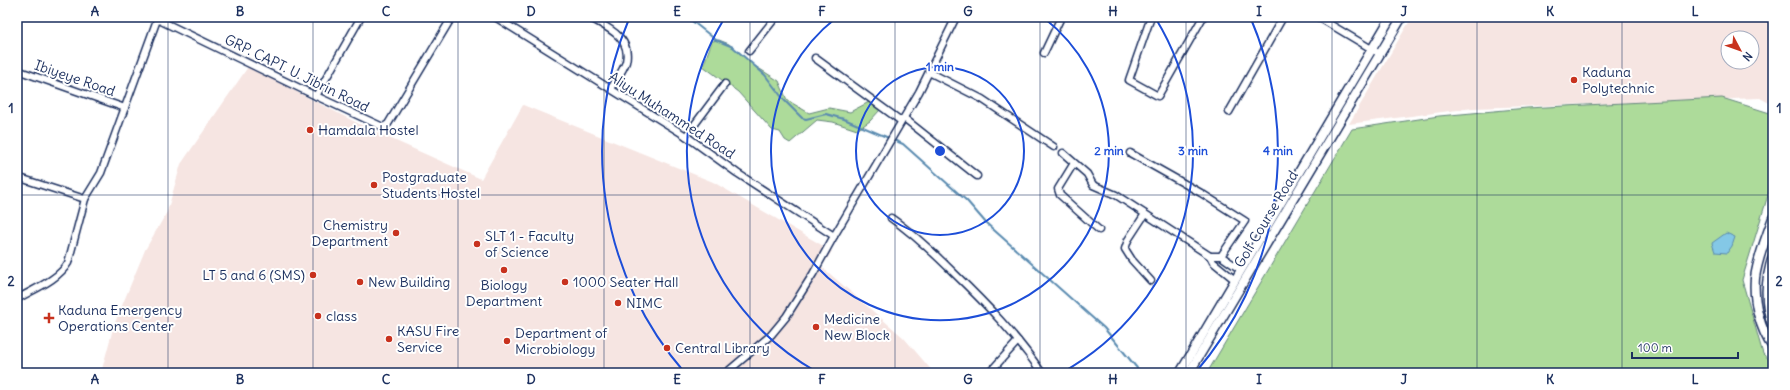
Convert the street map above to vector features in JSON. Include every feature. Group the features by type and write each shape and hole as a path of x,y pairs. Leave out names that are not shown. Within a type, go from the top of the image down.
{"street":[{"path":"316,96 361,17"},
{"name":"GRP. CAPT. U. Jibrin Road","path":"158,18 316,96 383,127 388,124 452,17"},
{"name":"Aliyu Muhammed Road","path":"495,17 686,136 834,236"},
{"path":"589,17 619,35 626,48 626,62 611,89"},
{"path":"749,51 776,17"},
{"path":"726,373 771,335 786,317 813,274 902,120 929,72 956,17"},
{"path":"1044,53 1062,17"},
{"path":"1151,17 1130,80 1158,96 1202,17"},
{"path":"1229,112 1283,17"},
{"path":"1318,17 1380,54"},
{"name":"Golf Course Road","path":"1180,373 1391,17"},
{"name":"Golf Course Road","path":"1189,373 1402,17"},
{"path":"17,299 56,276 68,263 85,199 101,173 158,18"},
{"path":"815,58 902,120 976,176"},
{"name":"Ibiyeye Road","path":"17,70 125,108"},
{"path":"929,72 982,99 1054,147"},
{"path":"686,136 725,84"},
{"path":"1063,153 1087,174 1093,185 1116,196 1210,256 1213,262 1235,280"},
{"path":"1130,153 1201,193 1245,221 1221,256"},
{"path":"1074,162 1058,189 1060,195 1099,230"},
{"path":"17,177 85,199"},
{"path":"1145,214 1128,240 1125,249 1132,260 1151,281"},
{"path":"891,218 934,253 975,292 1018,341 1042,373"},
{"path":"1773,218 1755,277 1758,312 1763,331 1773,348"},
{"path":"1210,256 1221,256 1241,270"},
{"path":"1773,256 1767,277 1766,292 1773,327"},
{"path":"989,373 1018,341"}],"shaded area":[{"name":"Kaduna Polytechnic","path":"1412,17 1773,17 1773,105 1760,98 1473,108 1349,124"},
{"path":"248,67 369,129 481,179 523,105 713,182 832,251 822,267 904,338 934,373 101,373 114,325 145,250 167,212 181,164"}],"green space":[{"path":"719,40 729,44 755,66 779,81 787,100 809,113 829,108 850,112 869,102 880,110 870,121 857,130 833,122 817,120 790,143 785,140 780,132 772,130 738,92 703,66 712,41"},
{"path":"1722,98 1773,114 1773,179 1742,280 1763,354 1773,363 1773,373 1207,373 1352,129 1439,116 1527,108"}],"water":[{"path":"1726,233 1735,237 1732,246 1727,253 1715,252 1712,243"}],"waterway":[{"path":"687,17 716,40 733,47 765,75 784,100 802,118 806,119 826,114 844,119 903,144 967,201 986,223 1104,328 1141,373"}],"place":[{"name":"Kaduna Polytechnic","path":"1574,80"},
{"name":"Hamdala Hostel","path":"310,130"},
{"name":"Postgraduate Students Hostel","path":"374,185"},
{"name":"Chemistry Department","path":"396,233"},
{"name":"SLT 1 - Faculty of Science","path":"477,244"},
{"name":"Biology Department","path":"504,270"},
{"name":"LT 5 and 6 (SMS)","path":"313,275"},
{"name":"New Building","path":"360,282"},
{"name":"1000 Seater Hall","path":"565,282"},
{"name":"NIMC","path":"618,303"},
{"name":"class","path":"318,316"},
{"name":"Kaduna Emergency Operations Center","path":"49,318"},
{"name":"Medicine New Block","path":"816,327"},
{"name":"KASU Fire Service","path":"389,339"},
{"name":"Department of Microbiology","path":"507,341"},
{"name":"Central Library","path":"667,348"}]}
